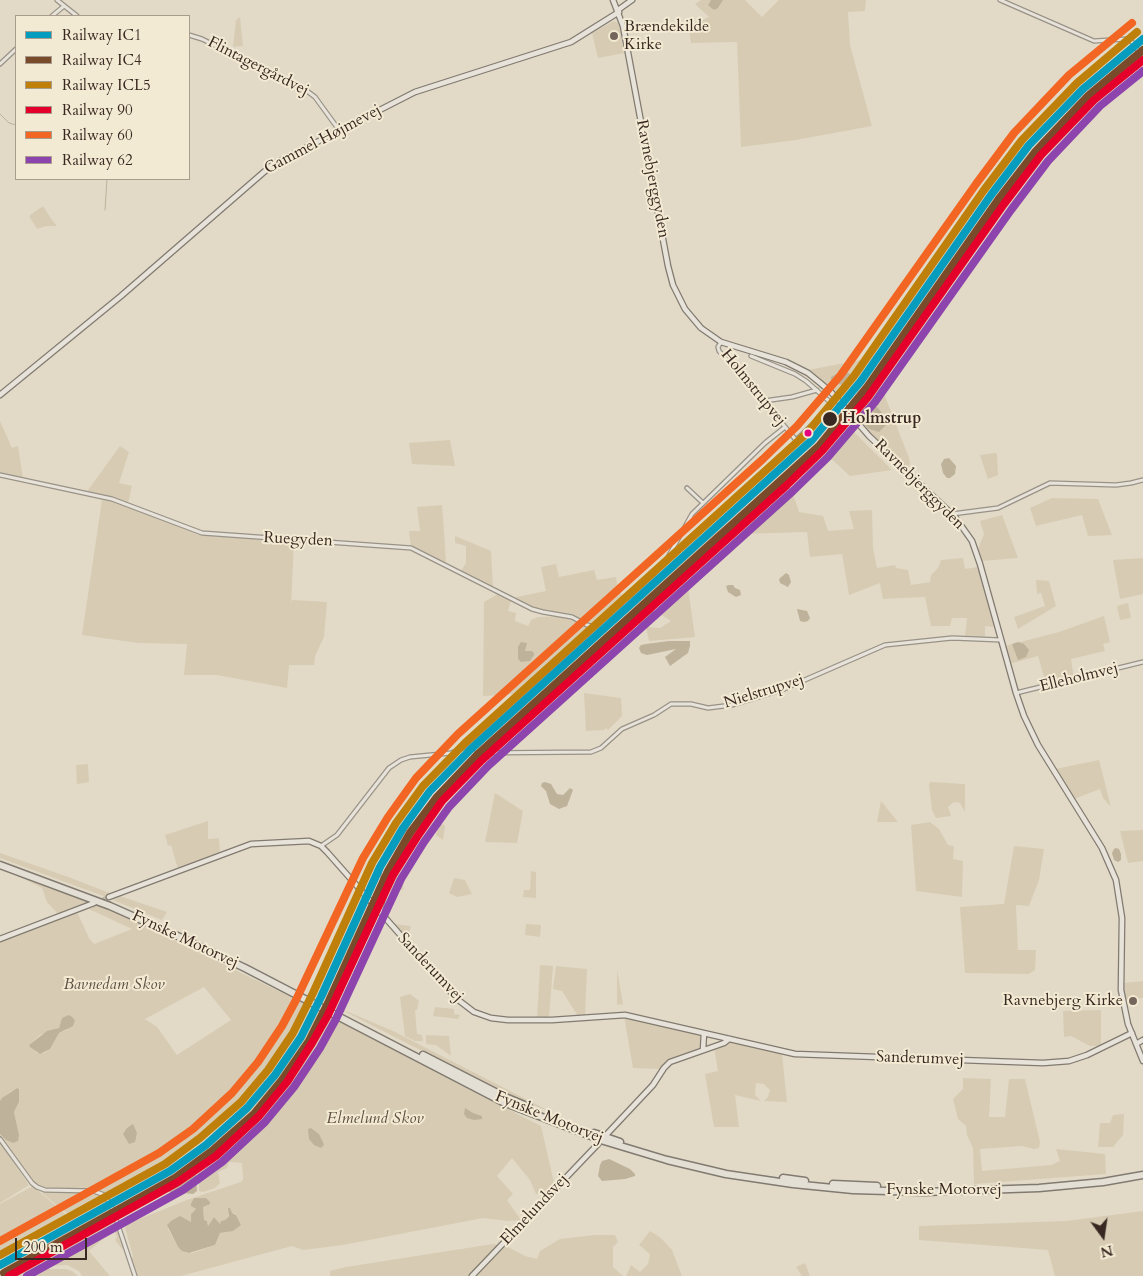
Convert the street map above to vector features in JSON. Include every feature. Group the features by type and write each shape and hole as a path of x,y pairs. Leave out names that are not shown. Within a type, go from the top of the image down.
{"highway":[{"name":"Fynske Motorvej","path":"0,861 112,902 182,933 503,1102 604,1141 667,1160 726,1174 793,1184 853,1190 924,1192 1039,1188 1103,1182 1143,1173"},
{"name":"Fynske Motorvej","path":"0,865 110,906 307,998"}],"street":[{"path":"57,0 76,15"},
{"name":"Ravnebjerggyden","path":"613,0 623,26 673,285 685,309 707,334 721,342 786,362 808,373 819,382 831,392 869,436 952,514 975,547 1016,693 1038,745 1102,848 1119,890 1121,907 1121,990 1124,1011 1143,1061"},
{"name":"Gammel Højmevej","path":"0,396 127,290 267,168 421,89 571,42 632,0"},
{"path":"1000,0 1094,41 1127,39 1132,42 1143,57"},
{"path":"53,15 64,6"},
{"name":"Flintagergårdvej","path":"190,35 202,39 307,91 315,97 339,130"},
{"path":"0,64 15,50"},
{"name":"Holmstrupvej","path":"721,342 718,347 719,352 797,440 828,411 832,404 817,390"},
{"path":"751,356 795,374 817,390"},
{"path":"764,401 792,397 817,390"},
{"path":"109,897 251,844 309,841 321,846 337,835 389,768 401,760 410,757 450,753 463,748 663,566 687,521 702,503 765,443 785,427"},
{"name":"Ruegyden","path":"0,476 112,499 202,533 412,548 532,609 572,616 587,625 596,627"},
{"path":"952,514 998,508 1050,483 1116,485 1143,480"},
{"path":"687,488 702,503"},
{"path":"587,625 589,634"},
{"name":"Nielstrupvej","path":"380,913 384,897 382,876 392,856 428,801 471,755 476,753 591,752 601,748 622,729 654,715 666,705 675,703 691,704 709,708 732,705 784,689 885,645 952,638 1002,640"},
{"name":"Elleholmvej","path":"1016,693 1143,662"},
{"name":"Sanderumvej","path":"321,846 457,999 469,1009 487,1017 502,1020 550,1020 625,1015 789,1053 1049,1063 1087,1055 1132,1033"},
{"path":"373,905 382,902"},
{"path":"0,939 94,903"},
{"path":"703,1050 704,1033"},
{"path":"607,1134 653,1085 667,1065 674,1060 724,1043 729,1039"},
{"path":"1136,1044 1143,1040"},
{"path":"0,1139 32,1184 37,1187 45,1190 93,1191 99,1192 106,1197 113,1210 135,1276"},
{"name":"Elmelundsvej","path":"472,1276 598,1144"}],"green space":[{"path":"701,0 711,0 708,5 718,8 723,0 745,0 762,17 779,0 866,0 865,11 848,12 850,45 872,126 796,140 741,147 737,42 691,43 689,27 709,17 695,4"},
{"path":"240,17 243,46 233,47 236,20"},
{"path":"614,21 618,23 620,28 624,53 598,58 592,33"},
{"path":"43,206 57,226 46,226 37,229 29,216"},
{"path":"871,358 840,399 808,370"},
{"path":"876,373 909,458 908,471 876,440 846,406"},
{"path":"0,421 12,448 18,446 23,478 0,474"},
{"path":"843,421 892,470 850,476 827,455 790,485 799,512 823,516 828,531 854,529 849,511 872,510 873,548 877,568 895,565 896,568 908,570 911,585 930,582 931,575 938,568 941,560 963,558 965,569 978,567 994,627 985,626 985,638 965,637 967,618 952,618 950,626 931,626 925,597 883,599 880,583 849,595 842,554 810,557 807,532 738,534 707,557 684,565 695,637 649,641 646,627 660,628 671,621 660,614 667,604 656,590 612,624 679,562 784,478"},
{"path":"450,440 455,466 412,464 409,443"},
{"path":"120,446 129,452 119,483 132,486 128,503 86,493"},
{"path":"997,454 998,475 988,479 980,455"},
{"path":"1052,498 1098,499 1112,535 1088,536 1082,515 1036,526 1030,508"},
{"path":"102,500 119,503 198,535 294,542 291,605 292,600 327,602 324,637 315,656 314,665 289,665 287,688 217,675 184,675 187,644 138,643 82,635"},
{"path":"442,505 446,563 411,546 409,531 420,531 417,507"},
{"path":"1002,515 1018,558 982,561 978,549 984,534 980,521"},
{"path":"455,536 491,551 493,587 461,571 466,563 466,546 455,543"},
{"path":"1143,558 1143,594 1120,599 1113,560"},
{"path":"556,564 559,577 594,570 597,580 616,577 618,590 625,598 595,625 588,624 572,615 541,611 516,599 516,597 546,591 541,567"},
{"path":"1036,580 1049,581 1056,606 1018,629 1014,617 1045,606 1041,593 1037,594"},
{"path":"498,594 511,601 508,611 516,613 515,621 528,626 531,620 538,617 565,616 573,618 586,627 587,631 586,634 519,694 483,696 484,602"},
{"path":"1128,603 1131,618 1120,620 1117,606"},
{"path":"1104,616 1110,642 1103,644 1105,651 1071,659 1074,678 1046,684 1038,656 1009,664 1005,646 1059,632"},
{"path":"568,663 564,690 560,682 552,678"},
{"path":"584,693 621,698 622,716 608,730 606,728 604,730 586,731"},
{"path":"1099,760 1111,807 1103,798 1100,789 1074,799 1055,769"},
{"path":"88,764 89,782 77,784 76,765"},
{"path":"930,782 965,784 965,812 960,803 954,802 948,807 951,816 936,818 932,810"},
{"path":"495,793 523,811 517,843 485,842"},
{"path":"881,801 898,822 877,822"},
{"path":"208,821 208,839 219,838 220,853 178,869 171,845 168,846 165,835"},
{"path":"440,822 445,826 443,840 436,835"},
{"path":"930,822 939,829 948,845 954,846 953,859 963,861 962,897 916,891 911,825"},
{"path":"1143,830 1143,861 1128,863 1120,831"},
{"path":"1014,846 1044,849 1039,880 1029,906 1016,905 1018,950 1036,950 1035,970 1029,974 965,973 960,907 1004,904"},
{"path":"0,853 112,894 106,897 0,858"},
{"path":"531,871 536,872 536,898 523,897 524,890 530,890"},
{"path":"386,872 404,874 403,890 386,890"},
{"path":"12,873 92,902 59,915 47,902 42,888"},
{"path":"454,878 465,880 472,894 457,897 449,893"},
{"path":"120,896 167,912 162,920 113,900"},
{"name":"Bavnedam Skov","path":"100,904 307,1005 290,1039 267,1076 233,1112 188,1151 110,1197 103,1191 42,1187 33,1182 0,1136 0,1134 6,1140 19,1135 14,1112 19,1102 19,1089 17,1088 10,1092 0,1101 0,941 77,912 89,938 94,944 132,929 89,909","holes":["204,987 231,1020 177,1055 157,1027 145,1019","68,1015 67,1030 59,1033 50,1049 44,1053 37,1053 29,1045 40,1035 59,1028 62,1018"]},
{"path":"362,917 370,920 363,921 343,965 338,966 326,998 322,997 356,919"},
{"path":"393,924 411,926 407,939"},
{"path":"526,924 541,925 540,937 525,935"},
{"path":"540,965 553,966 549,1018 537,1019"},
{"path":"556,966 587,969 585,1016 578,1016 562,991 553,989"},
{"path":"617,970 623,1004 617,1005"},
{"path":"1143,981 1143,998 1125,1000 1123,983"},
{"path":"410,994 419,1001 417,1010 415,1010 417,1034 422,1035 423,1041 415,1041 405,1036 400,997"},
{"path":"332,1005 393,1031 553,1113 508,1095"},
{"path":"435,1007 454,1009 454,1014 460,1015 458,1019 433,1016"},
{"path":"1101,1010 1101,1046 1090,1046 1071,1036 1064,1037 1063,1011"},
{"name":"Elmelund Skov","path":"317,1012 323,1012 541,1126 555,1187 547,1194 536,1194 530,1180 512,1158 497,1176 513,1194 507,1200 521,1220 508,1221 483,1218 343,1245 303,1250 292,1246 181,1276 136,1276 131,1260 133,1256 125,1228 127,1224 187,1200 241,1182 243,1179 242,1163 229,1162 227,1168 218,1172 220,1183 215,1188 203,1192 199,1191 199,1178 191,1162 213,1146 261,1096 289,1058","holes":["191,1206 203,1209 204,1220 207,1221 208,1226 214,1217 220,1224 225,1221 229,1214 235,1213 241,1225 228,1232 220,1233 215,1245 193,1253 187,1253 178,1247 168,1229 191,1222 191,1214 196,1209"]},
{"path":"624,1016 703,1035 700,1049 671,1059 661,1069 633,1068"},
{"path":"426,1035 449,1036 451,1056 436,1045 426,1044"},
{"path":"731,1041 782,1054 787,1102 764,1101 768,1097 770,1090 764,1084 756,1083 755,1095 761,1101 735,1095 739,1127 714,1127 705,1074 718,1071 714,1047"},
{"path":"963,1078 991,1079 989,1117 1005,1117 1009,1079 1025,1079 1040,1142 1039,1148 1034,1149 1022,1146 980,1149 982,1171 1051,1165 1060,1161 1056,1149 1105,1154 1106,1174 974,1184 973,1148 967,1135 966,1126 958,1119 953,1099 963,1089"},
{"path":"1124,1114 1123,1135 1113,1147 1098,1147 1100,1123 1110,1123 1113,1115"},
{"path":"0,1142 29,1185 0,1203"},
{"path":"33,1186 71,1219 0,1259 0,1204"},
{"path":"43,1191 96,1193 102,1196 103,1202 74,1218 74,1216 69,1215 42,1193"},
{"path":"109,1208 124,1248 122,1249 115,1240 117,1237 114,1230 89,1251 110,1276 82,1276 79,1271 67,1265 46,1266 43,1264 41,1256 42,1246 78,1226 75,1225"},
{"path":"1143,1211 1143,1276 1055,1276 1048,1250 919,1240 919,1226 1066,1221"},
{"path":"650,1231 661,1238 672,1250 682,1276 626,1276 631,1265 640,1272 648,1264 650,1254 639,1245"},
{"path":"594,1235 615,1235 618,1242 613,1247 613,1267 623,1276 475,1276 504,1245 525,1256 537,1259 540,1251 560,1239"},
{"path":"493,1244 498,1245 470,1276 330,1276 330,1271 346,1267"},
{"path":"36,1248 41,1267 47,1269 66,1269 78,1276 10,1276 3,1268"},
{"path":"805,1263 810,1276 802,1276 796,1267"}],"shaded area":[{"path":"711,0 723,0 718,8 714,10 708,5"},
{"path":"840,372 850,374 844,385 837,384 831,380 831,377"},
{"path":"868,404 877,407 883,414 887,424 879,432 869,429 859,419 859,413 864,405"},
{"path":"949,458 956,466 955,474 947,478 943,473 941,464 944,459"},
{"path":"786,573 789,575 791,582 788,587 780,583 779,579"},
{"path":"733,585 740,590 741,595 736,597 728,592 726,586"},
{"path":"649,608 653,610 655,617 647,623 635,625 644,609"},
{"path":"797,609 807,611 810,618 808,621 800,621"},
{"path":"669,641 690,641 688,653 670,666 665,657 676,649 647,655 641,653 639,648 641,645"},
{"path":"521,642 527,643 525,651 532,651 534,653 530,661 521,662 518,659 518,647"},
{"path":"1018,642 1024,644 1029,650 1026,657 1018,660 1012,644"},
{"path":"545,782 551,784 557,794 563,795 570,788 573,790 567,806 559,809 550,804 546,791 541,786"},
{"path":"1116,848 1119,849 1121,854 1121,860 1118,862 1114,860 1112,853"},
{"path":"68,1015 75,1020 73,1026 59,1033 50,1049 40,1054 30,1047 29,1045 47,1031 59,1028 62,1018"},
{"path":"17,1088 19,1089 19,1102 14,1112 19,1135 18,1141 13,1143 6,1140 0,1134 0,1101"},
{"path":"465,1108 482,1116 482,1119 474,1120 467,1118 464,1114"},
{"path":"133,1124 137,1133 135,1142 129,1144 123,1134"},
{"path":"311,1128 319,1134 323,1142 324,1145 321,1148 314,1145 309,1139 308,1129"},
{"path":"609,1159 630,1169 635,1176 602,1181 598,1176 600,1165 602,1161"},
{"path":"191,1169 196,1174 197,1191 193,1194 184,1193 177,1195 169,1192 167,1187 169,1183 184,1179"},
{"path":"194,1198 206,1198 210,1202 210,1204 203,1207 204,1220 207,1221 208,1226 214,1217 220,1224 221,1221 225,1220 229,1216 228,1208 236,1215 241,1225 233,1231 220,1233 215,1245 189,1253 182,1251 178,1247 167,1225 180,1216 191,1222 191,1214 196,1209 191,1206"}],"waterway":[{"path":"0,114 9,123 15,125"},
{"path":"105,210 107,180"}],"tunnel":[{"path":"97,902 109,897"}],"rail line":[{"name":"60","path":"0,1241 159,1153 193,1129 232,1093 258,1062 282,1026 363,858 388,817 416,778 458,734 763,459 797,426 840,376 1014,133 1069,75 1132,23"},
{"name":"ICL5","path":"0,1255 165,1164 200,1138 241,1102 268,1070 293,1033 372,863 396,823 423,786 465,743 806,434 854,376 984,190 1022,140 1077,83 1137,32"},
{"name":"IC1","path":"0,1265 170,1171 206,1145 247,1108 275,1075 301,1037 380,867 403,828 430,791 471,749 812,440 861,381 991,195 1029,145 1083,89 1143,39"},
{"name":"IC4","path":"4,1273 175,1178 212,1151 254,1114 282,1080 309,1041 388,871 410,833 437,797 477,755 819,446 868,386 998,200 1036,151 1089,95 1143,50"},
{"name":"90","path":"9,1276 178,1182 216,1156 259,1116 287,1082 312,1043 328,1015 393,875 442,801 482,760 787,485 822,451 868,397 1004,204 1041,155 1094,100 1143,60"},
{"name":"62","path":"27,1276 183,1190 222,1162 265,1122 294,1087 320,1048 336,1019 401,879 449,807 488,766 793,491 828,457 875,402 1048,161 1100,106 1143,71"}],"place":[{"name":"Brændekilde Kirke","path":"614,36"},
{"name":"Holmstrup","path":"830,419"},
{"name":"Ravnebjerg Kirke","path":"1133,1001"}]}
